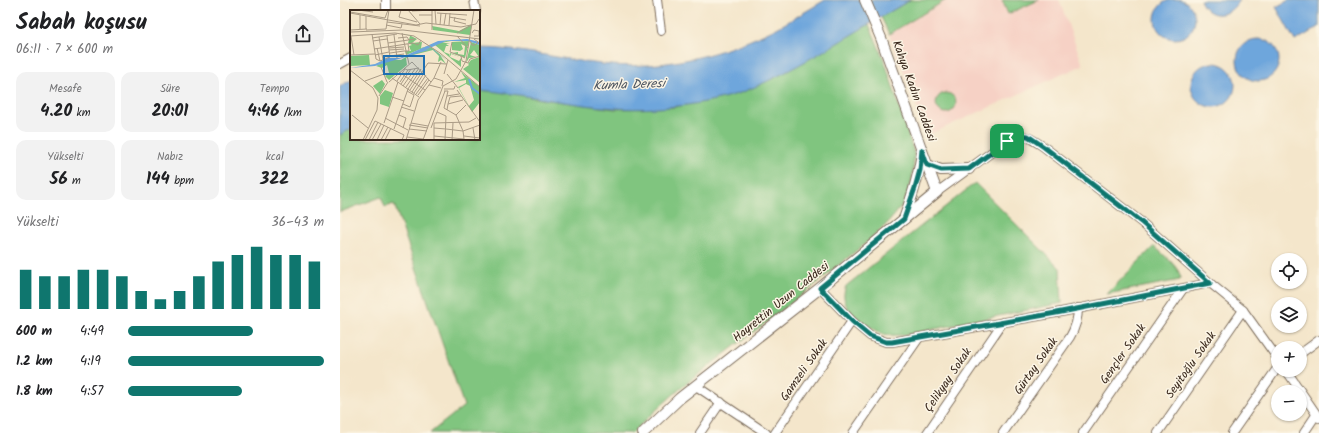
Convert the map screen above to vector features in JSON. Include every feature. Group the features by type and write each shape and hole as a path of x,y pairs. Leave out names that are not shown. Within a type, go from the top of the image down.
{"street":[{"path":"474,0 476,10"},
{"path":"657,0 661,31"},
{"name":"Kahya Kadın Caddesi","path":"865,0 881,38 937,192"},
{"path":"340,64 350,59"},
{"path":"937,192 1007,141 1017,135 1028,136 1141,222 1243,310 1271,349"},
{"path":"904,219 920,170 922,150"},
{"path":"927,165 941,170 969,169"},
{"name":"Hayrettin Uzun Caddesi","path":"643,433 680,398 820,288 937,192"},
{"path":"820,288 852,321 870,336 886,342 892,342 1210,283"},
{"name":"Gençler Sokak","path":"1082,433 1184,289"},
{"name":"Gürtay Sokak","path":"1003,433 1070,337 1076,327 1078,308"},
{"name":"Seyitoğlu Sokak","path":"1158,433 1243,310"},
{"name":"Gamzeli Sokak","path":"775,433 852,321"},
{"name":"Çelikyay Sokak","path":"927,433 1003,322"},
{"path":"853,433 919,338"},
{"path":"1307,349 1319,340"},
{"path":"1232,433 1271,377"},
{"path":"1291,377 1318,416 1304,433"},
{"path":"696,386 766,433"},
{"path":"700,433 721,402"}],"shaded area":[{"path":"946,0 1059,0 1083,65 928,135 889,34"}],"green space":[{"path":"910,0 946,0 889,34 881,17"},
{"path":"1002,0 1039,0 1008,14"},
{"path":"869,24 885,62 914,153 912,180 908,193 902,205 887,223 861,247 801,296 682,387 632,433 430,433 464,406 394,204 385,207 381,197 340,212 340,135 350,130 350,140 480,140 480,90 506,92 535,98 615,109 675,107 774,78"},
{"path":"942,93 950,93 956,99 956,107 950,113 942,113 936,107 936,99"},
{"path":"975,183 1060,268 1062,303 905,335 883,334 853,314 846,305 844,299 846,286"},
{"path":"1154,246 1175,266 1180,276 1180,280 1107,294"}],"water":[{"path":"1179,-1 1186,2 1192,8 1195,19 1194,27 1186,36 1179,39 1171,39 1164,36 1156,27 1155,15 1158,8 1167,0"},
{"name":"Kumla Deresi","path":"825,0 910,0 829,48 776,77 743,92 696,104 662,108 629,109 580,104 480,90 480,48 528,52 611,65 653,65 695,58 736,46 781,26"},
{"path":"1200,0 1239,0 1235,6 1225,13 1213,14 1208,11"},
{"path":"1289,0 1319,0 1319,27 1295,41 1276,7"},
{"path":"1254,39 1262,39 1273,45 1279,56 1279,64 1273,75 1262,81 1254,81 1243,75 1237,64 1237,56 1243,45"},
{"path":"1213,63 1225,67 1231,73 1235,85 1231,97 1225,103 1213,107 1201,103 1195,97 1191,85 1195,73 1201,67"},
{"path":"350,81 350,130 340,135 340,86"}],"route":[{"path":"1017,135 1028,136 1044,147 1141,222 1210,283 919,338 886,342 870,336 852,321 820,288 904,219 920,170 922,150 927,165 941,170 953,171 969,169 1007,141 1017,135"}]}
